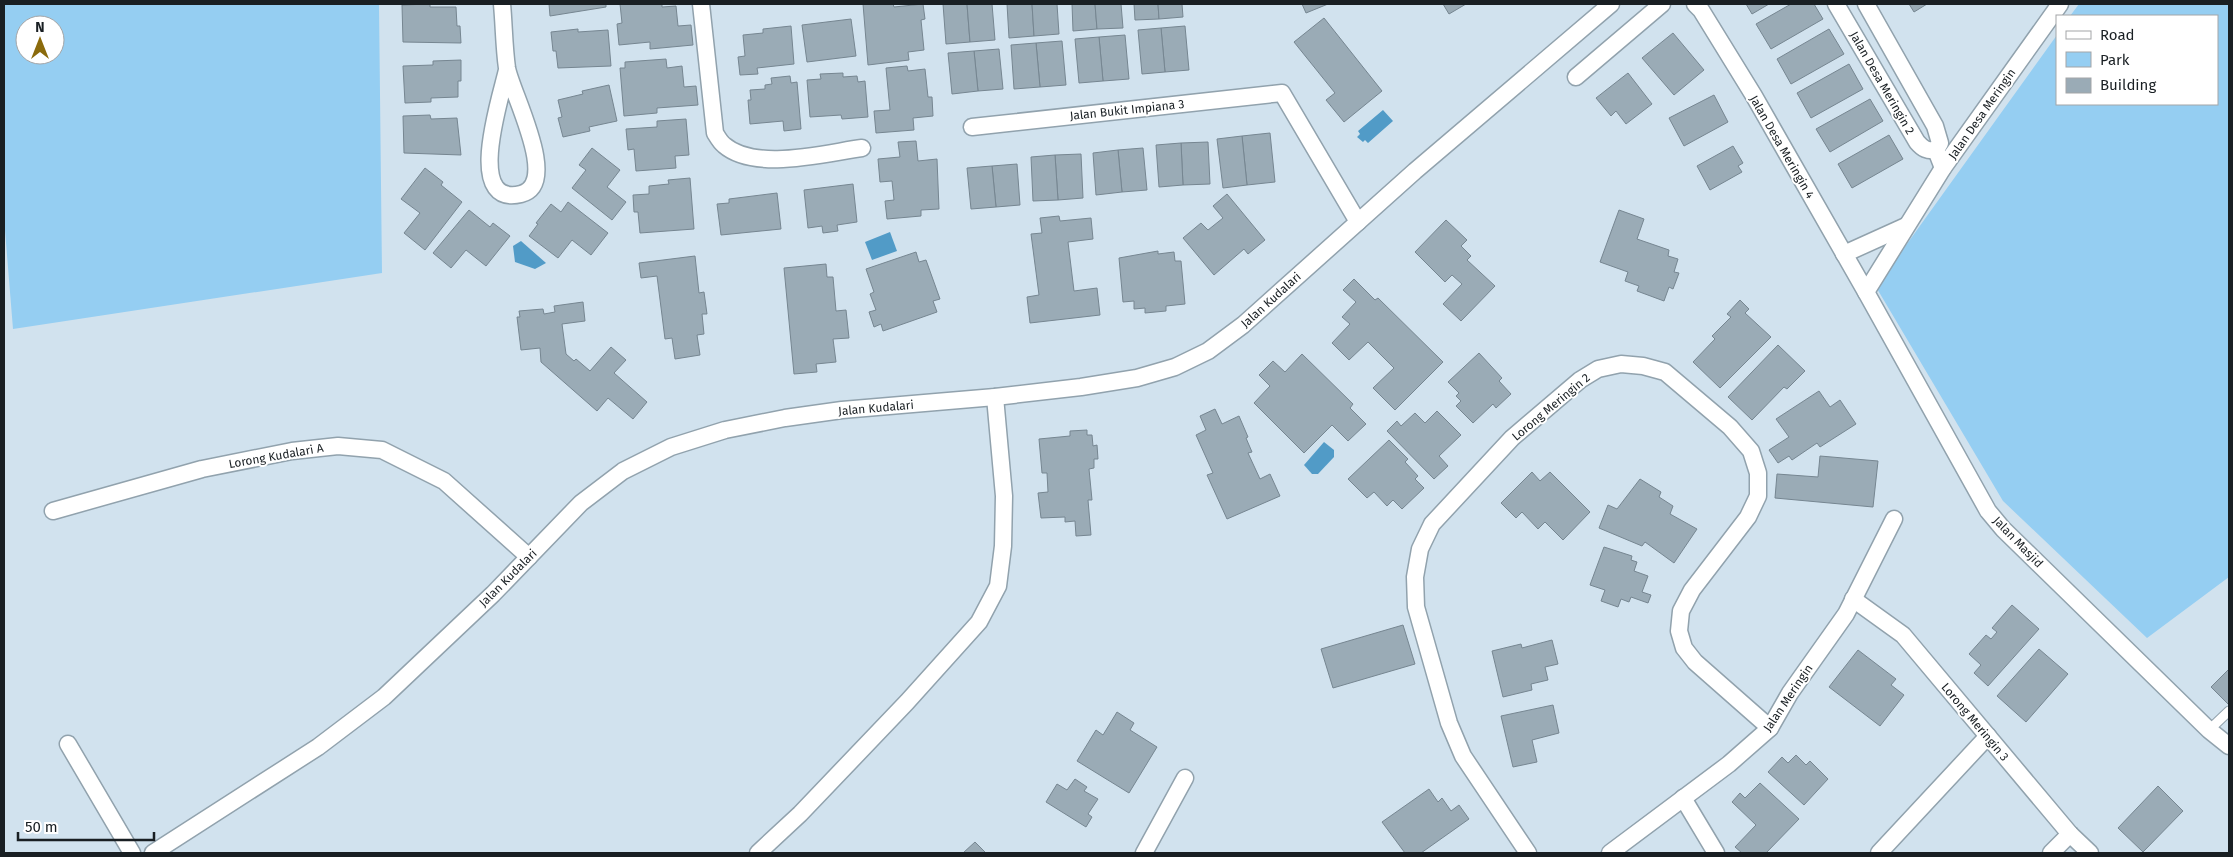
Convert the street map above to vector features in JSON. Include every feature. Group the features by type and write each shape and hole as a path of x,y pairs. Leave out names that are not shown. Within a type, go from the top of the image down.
{"street":[{"path":"502,4 507,70 536,158 537,175 532,187 522,194 508,194 495,188 490,177 488,161 490,144 507,70"},
{"path":"701,4 715,132 724,145 748,157 764,159 783,159 862,148"},
{"name":"Jalan Kudalari","path":"153,853 318,747 384,697 493,594 581,503 622,471 672,447 725,430 785,418 842,410 995,397 1137,378 1175,367 1200,355 1243,325 1358,222 1611,4"},
{"path":"1576,77 1662,4"},
{"name":"Jalan Desa Meringin 4","path":"1695,4 1701,10 1754,96 1866,292"},
{"name":"Jalan Desa Meringin 2","path":"1836,4 1917,142 1928,151 1936,150"},
{"name":"Jalan Desa Meringin 2","path":"1866,4 1935,126 1940,143 1936,150"},
{"name":"Jalan Desa Meringin","path":"1866,292 1943,168 2060,4"},
{"name":"Jalan Bukit Impiana 3","path":"972,127 1282,93 1358,222"},
{"name":"Jalan Desa Meringin 2","path":"1936,150 1943,168"},
{"path":"1844,254 1906,226"},
{"name":"Jalan Masjid","path":"1866,292 1988,511 2003,529 2209,730 2229,746"},
{"name":"Lorong Meringin 2","path":"1528,853 1462,756 1450,723 1416,607 1414,577 1420,549 1432,524 1512,438 1580,380 1598,369 1621,364 1643,366 1665,372 1730,427 1751,451 1758,473 1758,496 1748,517 1692,590 1681,611 1679,630 1684,648 1695,662 1770,728"},
{"path":"758,853 800,814 907,702 979,622 998,586 1003,546 1004,496 995,397"},
{"name":"Lorong Kudalari A","path":"53,511 202,469 292,451 338,446 382,450 444,481 529,557"},
{"name":"Jalan Meringin","path":"1610,853 1729,764 1770,728 1790,693 1846,614 1894,519"},
{"name":"Lorong Meringin 3","path":"1853,599 1903,635 2070,834 2090,853"},
{"path":"1879,853 1988,736"},
{"path":"68,744 132,853"},
{"path":"1144,853 1185,778"},
{"path":"1683,798 1716,853"},
{"path":"2051,853 2070,834"}],"lane":[{"path":"2209,730 2229,711"}],"green space":[{"path":"4,4 379,4 382,273 13,329 4,218"},
{"path":"2079,4 2229,4 2229,577 2147,638 2003,501 1876,287 2056,36 2056,105 2218,105 2218,15 2071,15"}],"shaded area":[{"path":"1383,110 1393,121 1368,143 1365,140 1363,142 1357,137 1360,134 1358,131"},
{"path":"890,232 897,251 872,260 865,242"},
{"path":"521,241 546,263 535,269 515,262 513,246"},
{"path":"1324,442 1334,450 1334,457 1318,474 1312,474 1304,465"}],"building":[{"path":"430,4 430,7 456,7 457,26 460,26 461,43 403,42 402,5"},
{"path":"549,4 606,4 606,7 550,16"},
{"path":"620,4 676,6 678,26 691,25 693,45 650,49 650,42 619,45 617,24 622,23"},
{"path":"863,4 893,4 894,7 923,4 925,19 921,20 924,50 908,52 909,60 868,65"},
{"path":"943,4 967,4 970,42 946,44"},
{"path":"967,4 992,4 995,40 970,42"},
{"path":"1007,4 1032,4 1034,36 1009,38"},
{"path":"1032,4 1057,4 1059,34 1034,36"},
{"path":"1072,4 1095,4 1097,29 1073,31"},
{"path":"1095,4 1121,4 1123,28 1097,29"},
{"path":"1134,4 1158,4 1159,19 1135,20"},
{"path":"1158,4 1182,4 1183,17 1159,19"},
{"path":"1302,4 1328,4 1306,13"},
{"path":"1443,4 1466,4 1449,14"},
{"path":"1746,4 1769,4 1752,14"},
{"path":"1791,4 1814,4 1823,19 1771,49 1756,24"},
{"path":"1909,4 1927,4 1914,12"},
{"path":"1324,18 1382,91 1344,122 1326,100 1335,93 1294,42"},
{"path":"851,19 856,56 807,62 802,25"},
{"path":"791,26 794,64 757,68 758,74 740,75 738,57 745,56 743,35 763,33 763,29"},
{"path":"1185,26 1189,70 1165,72 1161,28"},
{"path":"1161,28 1165,72 1142,74 1138,30"},
{"path":"578,29 578,32 608,30 611,66 558,68 556,51 553,51 551,32"},
{"path":"1829,29 1844,54 1791,84 1777,59"},
{"path":"1673,33 1704,70 1674,95 1642,58"},
{"path":"1125,35 1129,79 1103,81 1099,37"},
{"path":"1099,37 1103,81 1079,83 1075,39"},
{"path":"1062,41 1066,85 1040,87 1036,43"},
{"path":"1036,43 1040,87 1014,89 1011,45"},
{"path":"999,49 1003,89 978,91 974,51"},
{"path":"974,51 978,91 952,94 948,53"},
{"path":"666,59 667,68 682,66 684,87 696,86 698,105 657,108 657,113 624,116 620,68 625,68 625,62"},
{"path":"461,60 461,81 458,81 458,97 431,98 431,102 405,103 403,66 433,65 433,61"},
{"path":"1849,64 1863,89 1811,118 1797,93"},
{"path":"907,66 908,71 925,69 928,97 932,97 933,116 913,118 914,130 876,133 874,111 890,110 886,68"},
{"path":"843,73 843,77 857,76 858,82 865,81 868,117 842,119 841,115 810,117 807,80 821,79 820,74"},
{"path":"1628,73 1652,104 1626,124 1616,111 1611,116 1596,98"},
{"path":"790,76 791,83 797,82 801,129 784,131 783,121 750,124 748,100 751,100 750,90 765,89 765,85 772,84 771,78"},
{"path":"609,85 617,121 589,127 590,131 563,137 558,118 562,117 558,100 583,94 582,91"},
{"path":"1714,95 1728,122 1684,146 1669,118"},
{"path":"1870,99 1883,121 1830,152 1816,129"},
{"path":"430,115 431,119 457,118 461,155 404,153 403,116"},
{"path":"686,119 689,155 675,156 676,168 636,171 634,149 628,150 626,129 657,127 657,121"},
{"path":"1270,133 1275,182 1247,185 1242,136"},
{"path":"1889,135 1903,159 1852,188 1838,164"},
{"path":"1242,136 1247,185 1223,188 1217,139"},
{"path":"916,141 918,161 937,159 939,209 921,210 921,216 887,219 885,201 894,200 892,181 880,182 878,159 900,157 898,142"},
{"path":"1208,142 1210,184 1183,185 1181,143"},
{"path":"1181,143 1183,185 1159,187 1156,145"},
{"path":"1733,146 1743,163 1738,166 1742,172 1710,190 1697,166"},
{"path":"592,148 620,170 607,187 626,202 612,220 572,188 586,170 579,165"},
{"path":"1143,148 1147,190 1122,192 1118,150"},
{"path":"1118,150 1122,192 1096,195 1093,153"},
{"path":"1081,154 1083,198 1058,200 1055,155"},
{"path":"1055,155 1058,200 1033,201 1031,157"},
{"path":"1017,164 1020,205 996,207 992,166"},
{"path":"992,166 996,207 971,209 967,168"},
{"path":"425,168 443,182 441,185 462,202 425,250 404,233 420,213 401,199"},
{"path":"690,178 694,229 640,233 638,212 634,212 633,195 649,194 649,186 669,184 668,180"},
{"path":"853,184 857,222 837,225 838,231 823,233 822,226 808,228 804,190"},
{"path":"777,193 781,229 721,235 717,204 729,203 729,199"},
{"path":"1227,194 1265,240 1248,254 1244,249 1214,275 1183,238 1201,223 1208,230 1223,218 1213,206"},
{"path":"568,202 608,233 591,255 572,240 558,258 529,236 538,224 536,223 551,204 561,212"},
{"path":"469,210 490,227 493,223 510,236 486,266 466,250 451,268 433,253"},
{"path":"1619,210 1644,219 1637,239 1669,250 1668,256 1678,259 1674,272 1679,273 1673,289 1669,287 1664,301 1637,291 1639,286 1625,281 1628,272 1600,262"},
{"path":"1059,216 1060,221 1091,218 1093,239 1068,242 1074,291 1097,288 1100,315 1030,323 1027,297 1039,295 1031,234 1042,233 1040,218"},
{"path":"1446,220 1467,240 1461,246 1471,256 1467,260 1495,286 1461,321 1443,304 1462,284 1452,275 1445,282 1415,252"},
{"path":"1158,251 1158,254 1174,252 1175,261 1181,261 1185,304 1166,306 1166,311 1145,313 1145,308 1134,309 1134,301 1123,302 1119,258"},
{"path":"916,252 919,262 926,260 940,299 933,301 937,312 883,331 881,324 874,327 869,312 876,310 870,294 874,292 866,269"},
{"path":"695,256 699,293 704,292 707,314 702,314 704,334 697,335 700,355 675,359 672,338 665,339 657,276 641,278 639,263"},
{"path":"826,264 827,277 833,277 836,311 846,310 849,338 833,339 836,362 816,364 817,372 794,374 784,268"},
{"path":"1354,279 1375,300 1378,298 1443,362 1395,410 1373,388 1394,368 1368,342 1349,360 1332,343 1350,324 1342,317 1356,302 1343,290"},
{"path":"1740,300 1749,309 1745,313 1771,337 1720,388 1693,362 1715,339 1712,336 1731,317 1727,314"},
{"path":"583,302 585,321 562,324 566,354 574,361 576,359 590,371 611,347 626,360 614,373 647,402 633,419 608,398 597,411 541,362 540,348 521,350 517,317 520,317 519,311 543,309 544,314 555,312 554,306"},
{"path":"1778,345 1805,371 1787,389 1784,387 1752,420 1728,397"},
{"path":"1479,353 1502,378 1499,381 1511,394 1496,408 1493,404 1473,423 1456,406 1461,401 1456,396 1459,393 1448,382"},
{"path":"1302,354 1353,404 1350,408 1366,424 1348,441 1332,425 1304,453 1254,403 1270,386 1259,375 1273,361 1285,372"},
{"path":"1819,391 1830,407 1840,400 1856,424 1820,447 1817,443 1792,460 1789,456 1778,463 1769,450 1789,437 1776,419"},
{"path":"1215,409 1222,424 1239,416 1252,452 1248,453 1260,479 1270,474 1280,496 1227,519 1207,475 1213,473 1196,435 1206,430 1200,416"},
{"path":"1437,411 1461,435 1439,456 1448,466 1434,479 1387,431 1397,421 1401,426 1415,413 1425,423"},
{"path":"1087,430 1087,435 1092,435 1093,446 1097,445 1098,459 1094,459 1094,468 1089,469 1092,500 1088,500 1091,535 1076,536 1075,521 1065,522 1065,517 1041,518 1038,493 1048,492 1047,473 1042,473 1039,439 1070,436 1070,431"},
{"path":"1389,440 1408,459 1405,462 1418,476 1415,479 1424,488 1402,509 1393,500 1387,506 1374,492 1367,498 1348,479"},
{"path":"1820,456 1878,461 1873,507 1775,498 1777,474 1818,477"},
{"path":"1532,472 1540,481 1550,472 1590,512 1563,540 1545,522 1538,529 1522,512 1516,518 1501,503"},
{"path":"1640,479 1661,492 1659,497 1673,506 1670,514 1697,529 1674,563 1645,542 1642,546 1599,528 1608,505 1617,509"},
{"path":"1604,547 1632,556 1631,560 1637,562 1634,571 1648,576 1642,592 1651,595 1648,603 1631,597 1629,602 1621,599 1618,607 1601,601 1605,590 1590,585"},
{"path":"2012,605 2039,629 1988,686 1974,673 1981,665 1969,654 1986,635 1991,639 1997,632 1992,628"},
{"path":"1403,625 1415,664 1333,688 1321,649"},
{"path":"1552,640 1558,664 1545,667 1548,680 1531,684 1532,690 1503,697 1492,651 1521,644 1522,648"},
{"path":"2039,649 2068,674 2026,722 1997,696"},
{"path":"1858,650 1896,679 1891,685 1904,695 1880,726 1829,687"},
{"path":"2229,669 2229,703 2228,704 2211,687"},
{"path":"1553,705 1559,733 1532,740 1537,762 1513,767 1501,716"},
{"path":"1117,712 1134,723 1130,730 1157,747 1129,793 1077,761 1096,730 1103,735"},
{"path":"1796,755 1806,765 1810,761 1828,779 1804,805 1768,772 1782,757 1788,763"},
{"path":"1075,779 1087,787 1084,791 1098,799 1088,814 1092,817 1086,827 1046,802 1057,784 1067,790"},
{"path":"1760,783 1799,819 1766,853 1742,853 1735,847 1756,825 1732,802 1740,793 1745,798"},
{"path":"2158,786 2183,811 2143,852 2118,828"},
{"path":"1429,789 1438,802 1442,798 1451,811 1459,805 1469,819 1421,853 1405,853 1382,822"},
{"path":"975,842 986,853 963,853"}]}
